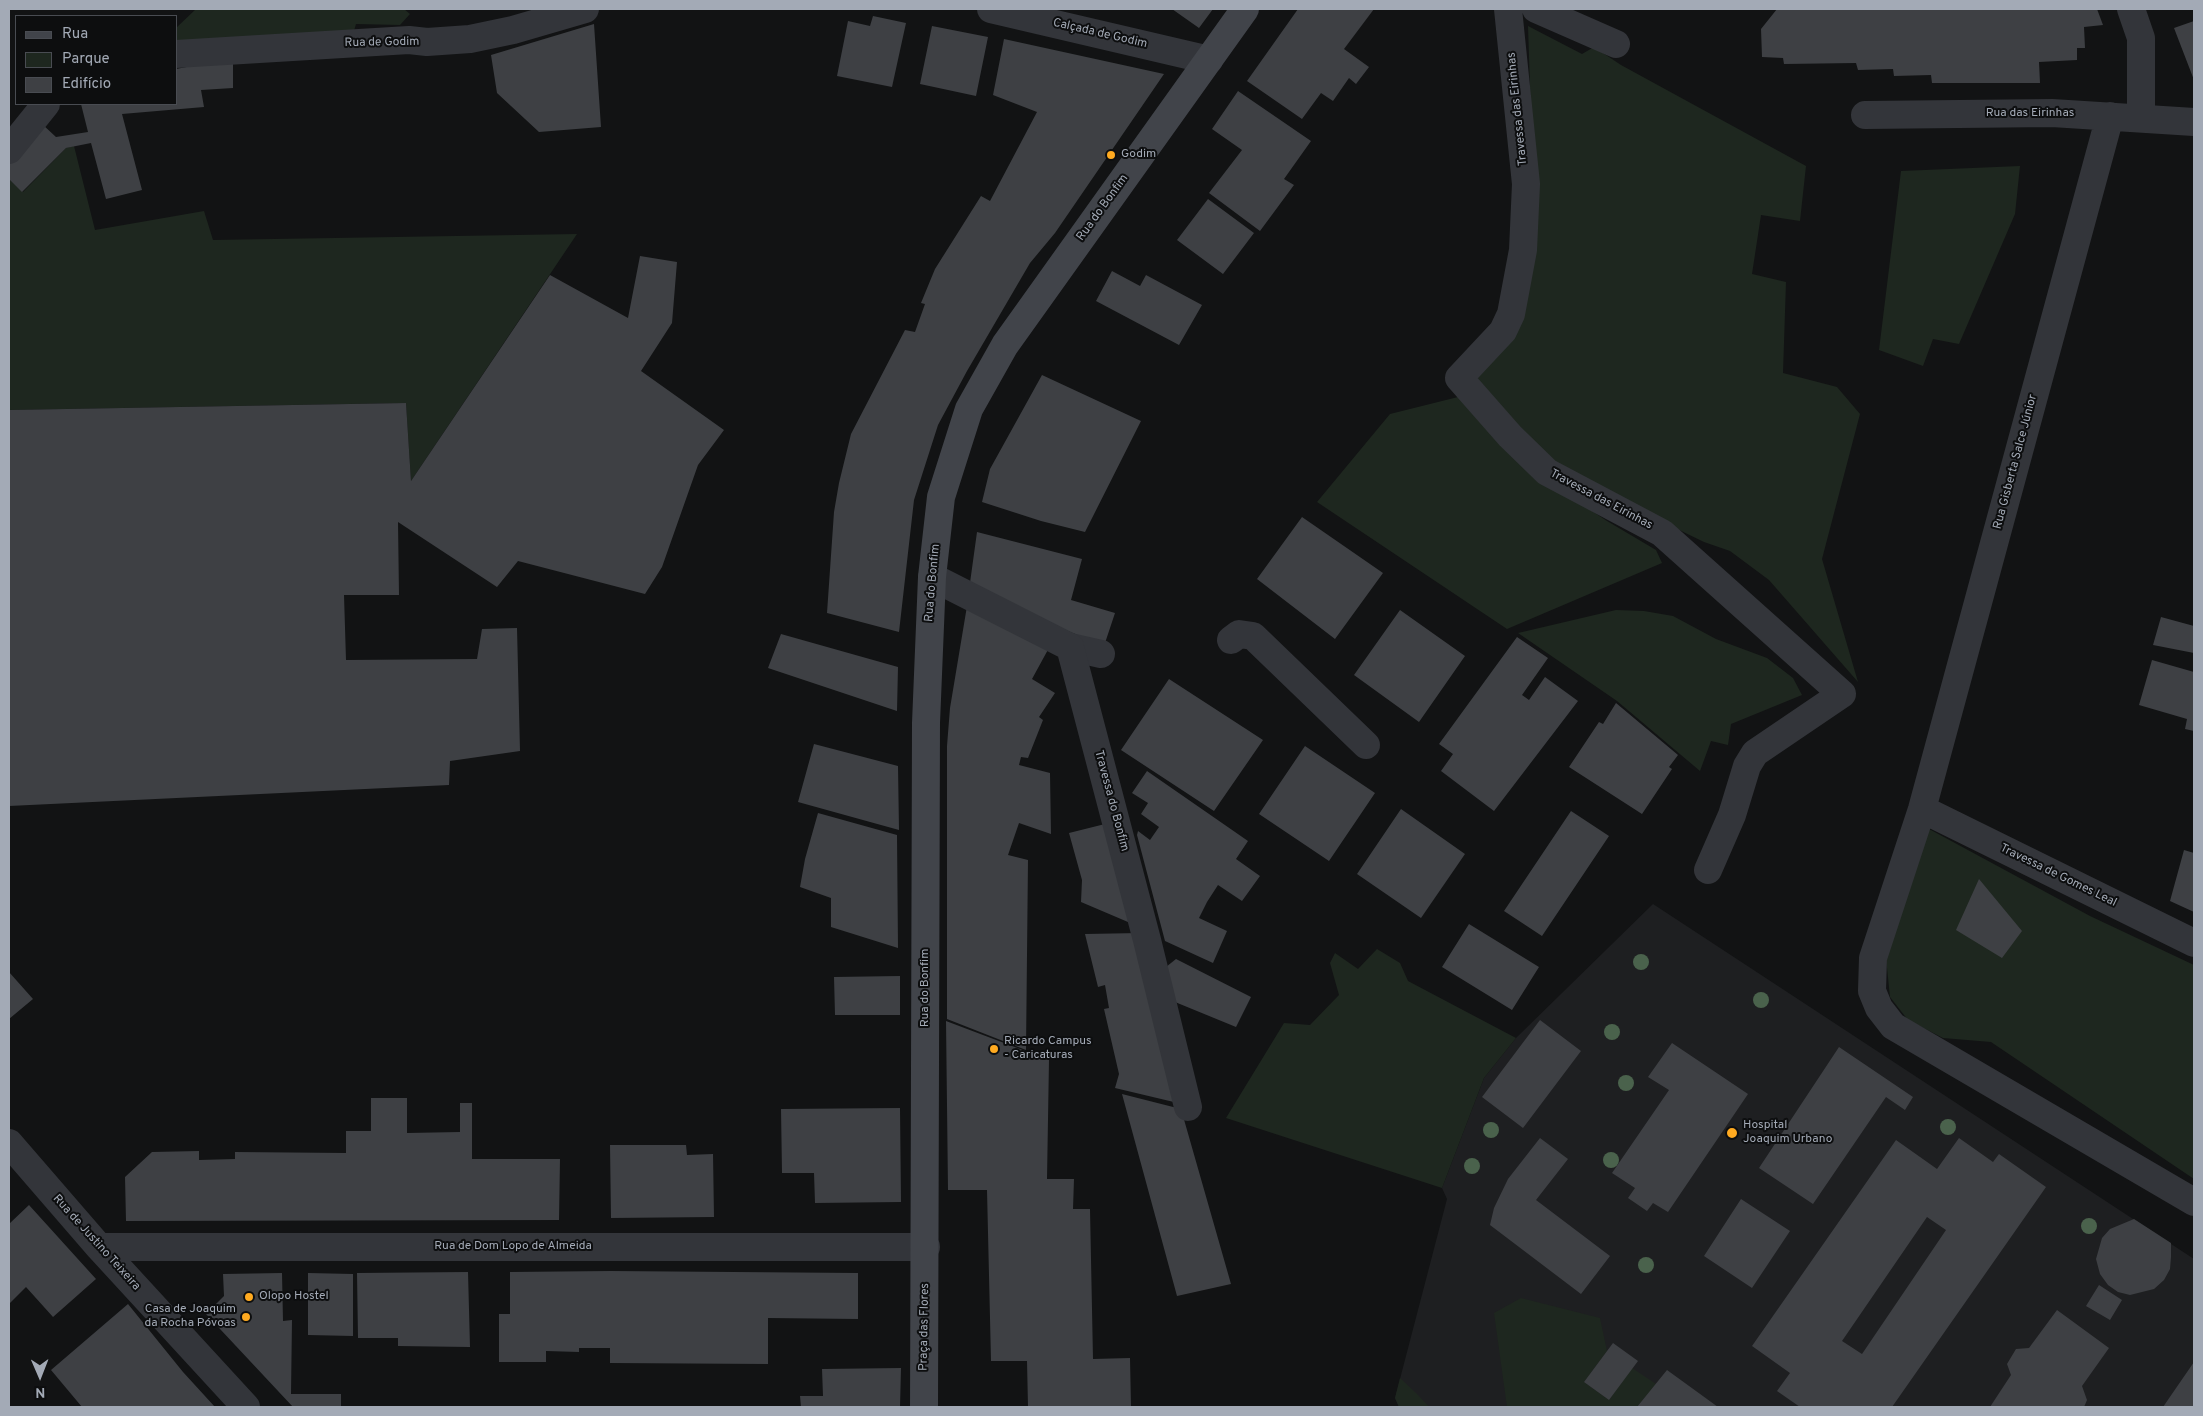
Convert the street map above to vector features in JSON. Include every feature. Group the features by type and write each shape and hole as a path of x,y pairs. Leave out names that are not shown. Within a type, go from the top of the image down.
{"main road":[{"name":"Rua do Bonfim","path":"926,1248 926,723 932,577 941,497 969,409 1004,345 1245,9"},
{"name":"Praça das Flores","path":"924,1407 926,1248"}],"street":[{"name":"Rua de Godim","path":"178,54 409,40 427,42 470,39 513,30 585,9"},
{"name":"Calçada de Godim","path":"991,9 1209,60"},
{"name":"Travessa das Eirinhas","path":"1508,9 1526,184 1523,250 1511,314 1503,331 1459,378 1510,436 1547,472 1662,533 1842,694 1755,753 1747,766 1732,815 1708,870"},
{"path":"1536,9 1616,44"},
{"path":"2131,9 2141,38 2142,118"},
{"path":"9,150 45,105"},
{"name":"Rua das Eirinhas","path":"1865,115 2036,113 2194,122"},
{"name":"Rua Gisberta Salce Júnior","path":"2110,116 1922,809 1873,958 1872,991 1880,1008 1893,1026 2188,1198"},
{"path":"932,577 1070,647 1101,654"},
{"path":"1231,640 1239,634 1253,636 1366,745"},
{"name":"Travessa do Bonfim","path":"1070,647 1147,940 1188,1107"},
{"name":"Travessa de Gomes Leal","path":"1922,809 2194,944"},
{"name":"Rua de Justino Teixeira","path":"9,1143 99,1247 246,1407"},
{"name":"Rua de Dom Lopo de Almeida","path":"99,1247 926,1248"}],"shaded area":[{"name":"Hospital Joaquim Urbano","path":"1653,904 2194,1259 2194,1407 1399,1407 1395,1398 1447,1199 1442,1188 1484,1078 1516,1038"}],"green space":[{"path":"196,9 404,9 410,14 400,25 356,24 354,31 178,47 178,26"},
{"path":"1528,26 1582,54 1594,47 1621,65 1806,166 1800,221 1761,215 1752,274 1786,282 1783,373 1837,387 1860,414 1822,559 1858,682 1769,580 1730,551 1704,542 1562,473 1471,378 1535,240"},
{"path":"74,146 95,230 204,211 213,240 577,234 411,481 406,403 9,410 9,179 23,192 66,148"},
{"path":"2020,166 2015,214 1959,344 1933,339 1923,366 1879,350 1901,171"},
{"path":"1458,397 1523,465 1607,521 1656,550 1662,563 1507,629 1317,502 1390,414"},
{"path":"1616,610 1644,611 1673,616 1716,639 1767,658 1793,678 1802,695 1731,724 1728,745 1711,741 1700,771 1617,701 1518,633"},
{"path":"1929,829 2090,916 2194,965 2194,1179 1991,1042 1943,1038 1908,1020 1890,997 1886,958"},
{"path":"1377,949 1400,963 1408,981 1516,1038 1484,1078 1442,1188 1226,1118 1284,1023 1310,1025 1339,995 1330,963 1335,953 1358,969"},
{"path":"1521,1298 1600,1318 1607,1351 1584,1382 1609,1400 1632,1368 1656,1384 1637,1407 1507,1407 1494,1313"},
{"path":"1400,1378 1429,1407 1399,1407 1395,1398"}],"building":[{"path":"1172,9 1213,9 1199,28"},
{"path":"1298,9 1374,9 1344,49 1369,67 1356,84 1349,78 1333,101 1321,93 1302,119 1247,81"},
{"path":"1777,9 2097,9 2103,25 2084,27 2085,48 2077,48 2077,60 2039,62 2040,83 1932,83 1931,75 1894,76 1893,69 1858,70 1856,63 1784,64 1783,58 1762,57 1761,29"},
{"path":"873,16 906,23 892,87 837,76 848,21 870,26"},
{"path":"2194,21 2194,80 2174,28"},
{"path":"594,24 601,127 539,132 497,93 491,55"},
{"path":"932,26 988,37 976,96 920,84"},
{"path":"1004,39 1164,74 1055,233 1030,263 938,425 914,500 899,632 827,613 834,512 839,483 851,434 905,330 915,332 925,304 921,303 935,269 981,196 990,201 1037,112 993,95"},
{"path":"233,58 233,88 201,90 204,107 122,114 142,190 106,199 91,143 66,148 22,192 9,179 9,158 42,124 56,137 88,132 81,105 178,105 178,69"},
{"path":"1238,91 1311,141 1284,179 1294,185 1260,231 1209,193 1242,150 1212,129"},
{"path":"1208,199 1254,233 1223,274 1177,240"},
{"path":"640,256 677,262 672,323 641,371 724,430 698,465 662,567 645,594 518,561 497,587 398,522 399,595 344,595 346,660 477,659 482,629 517,628 520,751 450,761 449,785 9,806 9,410 406,403 411,481 550,275 628,318"},
{"path":"1112,271 1140,286 1146,275 1202,305 1179,345 1096,301"},
{"path":"1042,375 1141,421 1085,532 1041,521 982,502 990,469"},
{"path":"1302,517 1383,573 1335,639 1257,579"},
{"path":"977,532 1082,559 1071,600 1115,613 1104,646 969,590"},
{"path":"967,606 1050,646 1032,679 1055,693 1039,717 1043,720 1028,758 1021,757 1019,765 1050,773 1051,834 1019,823 1008,855 1028,860 1026,1050 947,1019 947,746 950,708"},
{"path":"1400,610 1465,656 1419,722 1354,675"},
{"path":"2161,617 2194,626 2194,653 2153,645"},
{"path":"781,634 898,667 897,711 768,668"},
{"path":"1517,637 1548,658 1522,695 1529,700 1545,677 1578,701 1494,811 1441,771 1453,754 1439,744"},
{"path":"2152,660 2194,672 2194,731 2185,729 2187,719 2139,705"},
{"path":"1169,679 1263,740 1214,811 1121,750"},
{"path":"1616,703 1678,755 1669,767 1672,769 1642,814 1569,767 1599,722 1603,724"},
{"path":"814,744 898,766 899,830 798,802"},
{"path":"1305,746 1375,793 1329,861 1259,814"},
{"path":"1147,771 1248,841 1236,859 1260,876 1242,901 1218,885 1199,918 1227,931 1213,963 1165,941 1137,835 1138,831 1150,840 1159,827 1141,814 1148,803 1132,793"},
{"path":"1401,809 1465,854 1421,918 1357,874"},
{"path":"1571,811 1609,836 1542,936 1504,911"},
{"path":"818,813 897,835 898,948 831,927 831,898 800,887 805,859"},
{"path":"1109,823 1135,925 1081,902 1082,880 1069,833"},
{"path":"2184,850 2194,853 2194,912 2170,901"},
{"path":"1979,879 2022,931 2002,958 1956,930"},
{"path":"1469,924 1539,967 1512,1010 1442,967"},
{"path":"1140,933 1178,1103 1115,1088 1119,1074 1104,1009 1109,1008 1105,985 1098,987 1085,934"},
{"path":"1176,959 1251,997 1236,1027 1175,1002 1166,967"},
{"path":"9,972 33,999 9,1019"},
{"path":"900,976 900,1015 835,1015 834,977"},
{"path":"1540,1020 1581,1051 1523,1128 1482,1097"},
{"path":"946,1021 1049,1060 1047,1179 1074,1179 1073,1209 1090,1209 1093,1359 1130,1358 1131,1407 1028,1407 1027,1361 991,1361 987,1190 948,1190"},
{"path":"1672,1043 1748,1094 1668,1212 1653,1203 1647,1211 1628,1198 1635,1188 1612,1173 1669,1090 1648,1077"},
{"path":"1839,1047 1913,1097 1905,1110 1886,1097 1813,1204 1759,1168"},
{"path":"1122,1094 1181,1109 1231,1284 1177,1296"},
{"path":"371,1098 407,1098 407,1133 460,1132 460,1103 472,1103 472,1159 560,1159 559,1220 126,1221 125,1177 152,1152 199,1151 199,1160 235,1159 235,1152 346,1153 346,1131 371,1131"},
{"path":"900,1108 901,1202 815,1203 814,1173 782,1173 781,1109"},
{"path":"1540,1138 1568,1159 1536,1200 1610,1256 1581,1294 1490,1225 1494,1208 1508,1179"},
{"path":"1959,1138 1993,1162 1999,1154 2046,1187 1892,1407 1800,1407 1777,1391 1790,1373 1752,1346 1896,1140 1937,1169","holes":["1927,1217 1946,1230 1862,1354 1842,1341"]},
{"path":"610,1145 686,1145 687,1155 713,1154 714,1217 611,1218"},
{"path":"1741,1199 1790,1231 1752,1288 1704,1256"},
{"path":"29,1205 96,1279 53,1317 26,1287 9,1304 9,1224"},
{"path":"2134,1219 2171,1243 2171,1257 2170,1269 2164,1280 2154,1289 2130,1295 2118,1292 2108,1285 2100,1274 2096,1259 2102,1238 2110,1229"},
{"path":"468,1272 470,1347 398,1346 398,1338 358,1338 357,1273"},
{"path":"510,1272 858,1273 858,1319 768,1318 768,1364 610,1363 610,1348 579,1348 579,1352 546,1351 546,1362 499,1362 499,1314 510,1314"},
{"name":"Casa de Joaquim da Rocha Póvoas","path":"282,1273 283,1321 292,1320 291,1394 341,1394 341,1407 293,1407 206,1314 224,1296 223,1274"},
{"path":"308,1273 353,1274 353,1336 308,1335"},
{"path":"2099,1285 2122,1300 2110,1320 2086,1306"},
{"path":"128,1304 183,1372 215,1407 82,1407 51,1370"},
{"path":"2057,1310 2109,1348 2082,1386 2087,1400 2084,1407 1990,1407 2011,1375 2007,1364 2016,1349 2029,1348"},
{"path":"1613,1343 1638,1361 1609,1400 1584,1382"},
{"path":"2194,1362 2194,1407 2163,1407"},
{"path":"901,1368 900,1407 801,1407 800,1396 823,1396 822,1369"},
{"path":"1667,1370 1718,1407 1637,1407"}],"place":[{"name":"Godim","path":"1111,155"},
{"name":"Ricardo Campus - Caricaturas","path":"994,1049"},
{"name":"Hospital Joaquim Urbano","path":"1732,1133"},
{"name":"Olopo Hostel","path":"249,1297"},
{"name":"Casa de Joaquim da Rocha Póvoas","path":"246,1317"}]}
